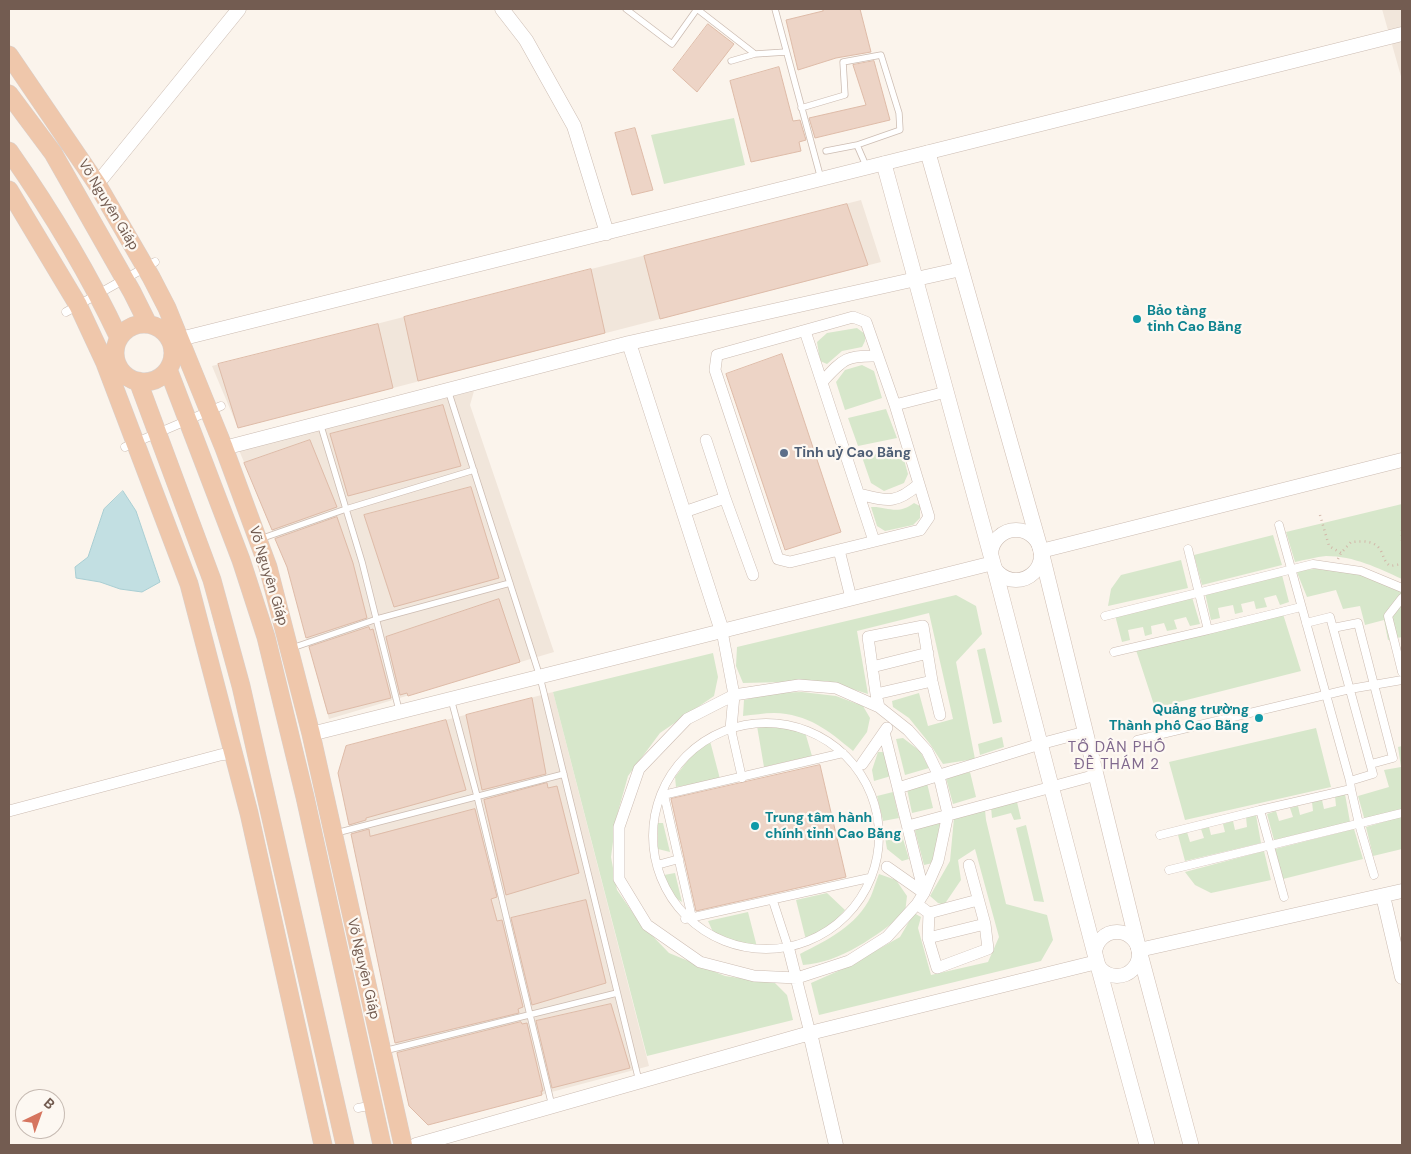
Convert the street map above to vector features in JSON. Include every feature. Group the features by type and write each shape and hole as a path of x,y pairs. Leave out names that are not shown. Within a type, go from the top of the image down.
{"highway":[{"name":"Võ Nguyên Giáp","path":"9,55 151,265 167,308 176,341 215,409 224,448 268,567 333,834 382,1051 382,1145"},
{"name":"Võ Nguyên Giáp","path":"9,94 52,153 125,279 148,324 159,328 168,337 176,341"},
{"path":"9,151 49,209 98,294 119,338"},
{"path":"77,196 97,184"},
{"path":"9,190 72,309 112,365 128,376 138,380 152,380 161,376 168,369"},
{"path":"148,324 132,327 119,338 112,365 130,445 189,584 327,1114 345,1145"},
{"name":"Võ Nguyên Giáp","path":"176,341 168,369 250,583 266,638 382,1103 403,1145"},
{"path":"138,380 212,580 241,686 327,1114 323,1145"},
{"path":"291,740 310,734"}],"main road":[{"path":"928,152 1041,551 1139,950 1191,1145"},
{"path":"884,164 1147,1145"}],"street":[{"path":"97,184 239,9"},
{"path":"502,9 526,40 574,126 607,233"},
{"path":"176,341 1402,34"},
{"path":"72,309 151,265"},
{"path":"224,448 629,342 961,269"},
{"path":"852,317 866,322 878,356 895,405 929,518 920,530 790,562 778,559 715,370 717,356 852,317"},
{"path":"805,330 874,541"},
{"path":"629,342 722,631 734,695 731,728 742,778"},
{"path":"822,382 839,363 857,356 878,356"},
{"path":"895,405 946,392"},
{"path":"130,445 215,409"},
{"path":"706,440 753,575"},
{"path":"1041,551 1402,460"},
{"path":"859,494 887,501 906,496 919,484"},
{"path":"684,512 726,498"},
{"path":"1279,525 1374,875"},
{"path":"1010,531 1026,532 1038,543 1041,551 1041,559 1033,574 1018,580 1002,576 992,562 991,555 997,540 1003,534 1010,531"},
{"path":"1188,549 1208,630"},
{"path":"839,550 851,598"},
{"path":"310,734 992,562"},
{"path":"1105,616 1313,564 1361,571 1402,588"},
{"path":"1402,598 1388,616 1402,672"},
{"path":"1114,652 1301,607"},
{"path":"1160,835 1351,785 1373,774 1330,617 1306,623"},
{"path":"1334,628 1358,623 1375,685 1393,758 1371,764"},
{"path":"879,707 868,637 923,626 940,715"},
{"path":"872,667 928,654"},
{"path":"876,694 932,680"},
{"path":"1137,740 1350,690 1402,680"},
{"path":"799,685 836,688 879,707 908,730 927,751 939,776 948,814 938,861 924,892 917,904 887,937 849,961 797,978 754,976 700,962 647,925 619,879 619,827 639,769 686,719 734,695 799,685"},
{"path":"858,764 894,718"},
{"path":"782,720 813,729 858,764 867,785 875,808 878,828 875,859 869,878 866,886 836,928 816,942 789,950 758,950 725,944 702,931 689,919 668,891 657,865 654,827 664,795 676,767 694,748 717,733 731,728 749,723 782,720"},
{"path":"884,732 924,892"},
{"path":"898,788 1085,732"},
{"path":"9,811 220,755 234,753"},
{"path":"664,795 843,753"},
{"path":"908,826 1096,775"},
{"path":"664,795 679,859 689,919"},
{"path":"1260,810 1284,897"},
{"path":"1169,870 1402,813"},
{"path":"657,865 679,859"},
{"path":"875,859 924,892"},
{"path":"930,913 928,938 937,968 988,949 985,924 969,865"},
{"path":"689,919 869,878"},
{"path":"1139,950 1402,891"},
{"path":"1383,896 1402,977"},
{"path":"917,904 930,913 978,900"},
{"path":"773,901 797,978 836,1145"},
{"path":"928,938 985,924"},
{"path":"1111,933 1118,933 1131,938 1139,950 1137,964 1133,970 1120,976 1106,973 1097,962 1096,948 1099,942 1111,933"},
{"path":"416,1145 810,1033 1097,962"}],"lane":[{"path":"626,9 672,44 697,9 755,54"},
{"path":"775,9 821,179"},
{"path":"732,61 755,54 786,52"},
{"path":"801,108 845,95 843,62 881,54 899,114 900,130 857,145 826,151"},
{"path":"857,145 867,168"},
{"path":"448,390 540,677 639,1082"},
{"path":"320,423 362,562 400,712"},
{"path":"258,540 346,509 474,470"},
{"path":"289,649 377,619 510,583"},
{"path":"451,699 478,796 552,1106"},
{"path":"333,834 564,774"},
{"path":"382,1051 617,993"}],"path":[{"path":"1320,515 1329,546 1341,553"},
{"path":"1402,530 1402,542"},
{"path":"1334,567 1341,553 1351,542 1366,540 1377,546 1385,562 1390,566 1402,564"}],"shaded area":[{"path":"1382,9 1402,9 1402,80"},
{"path":"861,200 881,262 238,428 212,366"},
{"path":"474,391 470,405 554,652 329,719 287,567 239,450"},
{"path":"553,692 649,1066 428,1125 409,1106 338,773 346,746"}],"green space":[{"path":"734,118 745,165 664,184 651,135"},
{"path":"857,328 865,334 865,341 862,347 842,351 827,364 820,361 817,342 827,333"},
{"path":"862,365 874,371 882,398 845,410 836,382 845,370"},
{"path":"886,409 897,438 858,446 848,418"},
{"path":"901,449 908,474 904,483 884,491 871,483 862,457"},
{"path":"914,503 920,506 920,518 913,525 885,531 877,526 871,507 897,510"},
{"path":"1402,504 1402,579 1366,563 1346,558 1326,556 1295,562 1286,532"},
{"path":"1273,535 1282,565 1202,585 1194,555"},
{"path":"1181,560 1188,588 1108,606 1111,589 1121,575"},
{"path":"1316,569 1358,572 1387,583 1402,592 1402,637 1388,640 1384,620 1365,625 1360,606 1343,609 1336,590 1307,597 1296,570"},
{"path":"1282,575 1289,602 1280,605 1276,595 1264,598 1267,607 1256,609 1254,601 1241,604 1243,612 1235,614 1233,605 1218,608 1220,618 1211,620 1205,593"},
{"path":"956,595 976,606 982,634 956,662 975,759 943,764 909,718 893,707 892,701 919,693 928,726 953,719 929,613 857,631 868,694 827,681 743,683 736,666 737,647"},
{"path":"1192,597 1200,624 1190,626 1186,617 1174,620 1177,629 1167,631 1164,623 1151,626 1152,634 1145,636 1143,627 1128,630 1130,640 1122,642 1115,615"},
{"path":"1283,614 1301,671 1155,708 1136,650"},
{"path":"985,648 1002,722 993,724 977,650"},
{"path":"713,653 718,677 714,696 660,733 628,776 616,819 611,857 617,890 640,923 669,953 725,976 775,983 787,995 793,1020 647,1056 553,692"},
{"path":"802,692 836,696 863,706 870,718 867,732 853,751 817,724 797,716 774,713 743,716 744,700 772,693"},
{"path":"783,725 805,732 812,756 764,767 757,726"},
{"path":"1316,728 1331,787 1185,820 1169,762"},
{"path":"1002,737 1004,747 980,755 978,744"},
{"path":"903,738 920,751 929,768 905,775 896,739"},
{"path":"710,741 720,779 676,787 675,777 692,755"},
{"path":"1402,746 1402,808 1399,811 1365,821 1358,796 1389,787 1384,770 1401,767 1398,747"},
{"path":"878,752 885,752 891,776 874,781 872,770"},
{"path":"970,772 976,797 953,804 946,778"},
{"path":"927,783 933,808 912,813 907,789"},
{"path":"893,792 899,818 883,821 877,796"},
{"path":"1345,794 1350,822 1274,840 1267,814 1276,811 1279,821 1293,817 1290,808 1298,806 1300,815 1313,811 1312,802 1322,800 1324,809 1336,806 1335,796"},
{"path":"1017,802 1021,819 1014,820 1011,813 992,818 991,807"},
{"path":"985,810 1006,904 1047,915 1053,940 1041,961 819,1015 811,983 845,968 900,937 914,913 921,917 918,928 931,975 988,962 999,937 975,849 958,860 961,880 944,905 938,903 930,896 950,861 954,818"},
{"path":"1402,813 1402,849 1373,856 1366,827 1390,820"},
{"path":"1256,815 1261,843 1185,861 1178,835 1187,832 1190,842 1204,838 1201,829 1209,827 1211,835 1225,832 1223,824 1233,821 1235,830 1247,827 1246,817"},
{"path":"936,822 940,824 933,863 924,865 915,831 919,825"},
{"path":"658,823 663,823 670,852 658,849"},
{"path":"1026,825 1044,902 1034,901 1016,828"},
{"path":"1354,829 1363,859 1283,879 1275,849"},
{"path":"901,832 909,859 902,861 887,849 885,837"},
{"path":"1264,851 1271,880 1211,893 1195,885 1185,872"},
{"path":"675,873 682,902 674,897 664,875"},
{"path":"879,874 896,880 907,896 905,913 871,939 858,946 831,959 803,965 800,954 840,931 858,916 871,896"},
{"path":"827,893 845,910 827,930 806,940 796,900"},
{"path":"748,912 757,947 737,942 713,932 708,921"}],"water":[{"path":"123,491 136,511 160,582 142,592 120,589 100,582 76,578 75,567 88,557 104,509"}],"building":[{"path":"822,9 860,9 871,52 836,58 798,70 786,20 823,11"},
{"path":"708,24 734,44 697,92 673,70"},
{"path":"874,61 890,120 815,138 809,118 866,105 853,65"},
{"path":"779,67 793,121 800,120 806,140 799,142 801,151 751,162 730,81"},
{"path":"635,128 653,190 632,195 615,133"},
{"path":"847,204 868,265 660,319 644,256"},
{"path":"591,269 605,333 418,381 404,317"},
{"path":"378,324 393,388 238,428 218,364"},
{"name":"Tỉnh uỷ Cao Bằng","path":"782,354 841,532 785,550 726,374"},
{"path":"443,405 461,466 348,496 330,434"},
{"path":"310,440 337,507 272,530 244,463"},
{"path":"471,487 499,578 394,607 364,515"},
{"path":"337,517 353,563 367,618 306,638 287,567 275,539"},
{"path":"499,599 520,662 408,696 407,693 400,695 386,637"},
{"path":"369,627 370,630 373,629 391,698 328,714 309,647"},
{"path":"532,698 546,774 482,790 466,715"},
{"path":"446,720 466,790 366,818 366,820 349,825 338,773 346,746"},
{"name":"Trung tâm hành chính tỉnh Cao Bằng","path":"820,765 846,877 696,911 671,799"},
{"path":"547,783 548,788 557,786 579,873 506,895 484,800"},
{"path":"475,809 497,897 491,899 497,921 502,920 523,1007 518,1009 519,1013 395,1043 351,834 369,829 370,836"},
{"path":"586,900 606,983 532,1005 511,918"},
{"path":"611,1004 630,1068 552,1088 536,1021"},
{"path":"521,1022 522,1024 527,1023 543,1091 541,1091 542,1095 428,1125 409,1106 397,1053"}],"place":[{"name":"Bảo tàng tỉnh Cao Bằng","path":"1137,319"},
{"name":"Tỉnh uỷ Cao Bằng","path":"784,453"},
{"name":"Quảng trường Thành phố Cao Bằng","path":"1259,718"},
{"name":"Trung tâm hành chính tỉnh Cao Bằng","path":"755,826"}],"district":[{"name":"TỔ DÂN PHỐ ĐỀ THÁM 2","path":"1117,756"}]}
